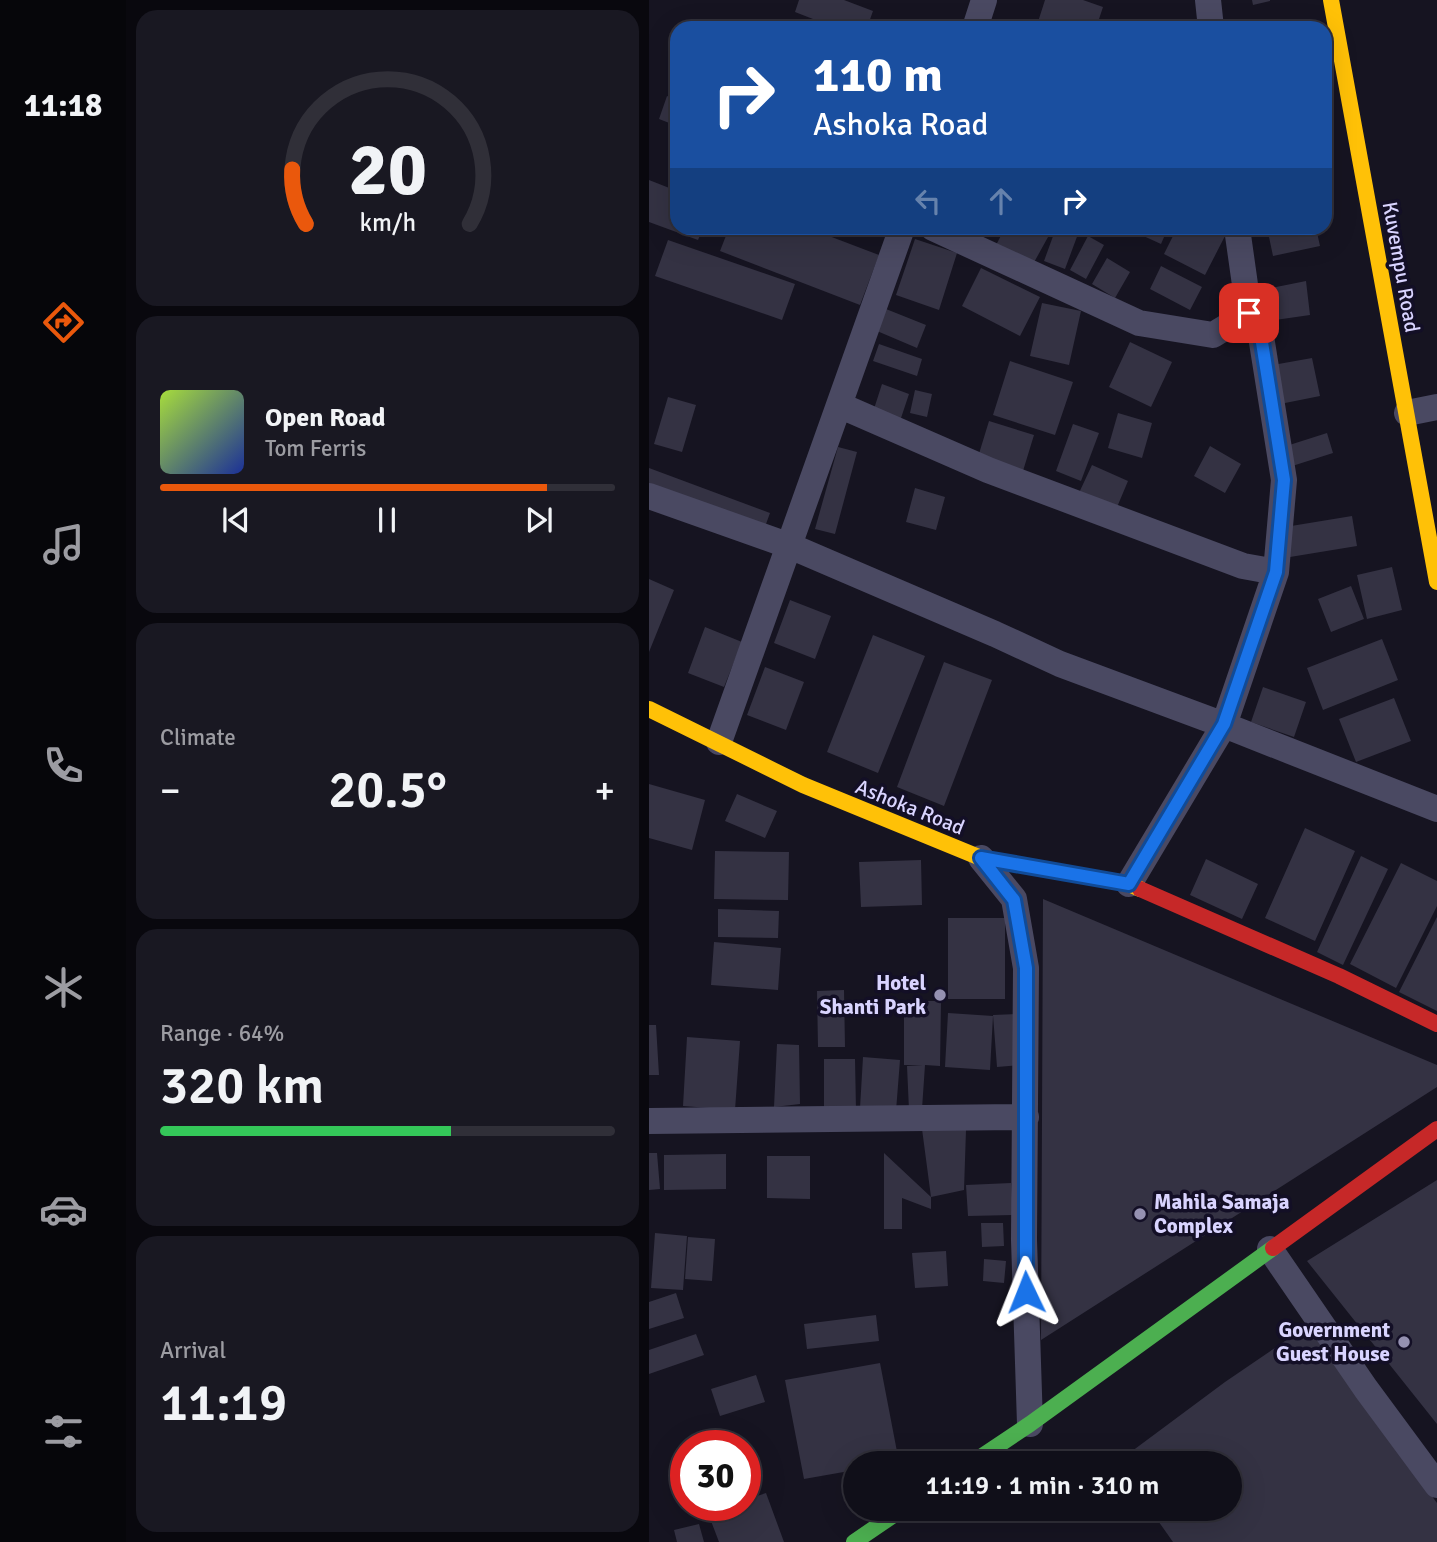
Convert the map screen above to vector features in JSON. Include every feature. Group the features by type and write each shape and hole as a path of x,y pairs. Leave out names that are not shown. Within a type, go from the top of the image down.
{"main road":[{"name":"Kuvempu Road","path":"1331,0 1437,582"},
{"name":"Ashoka Road","path":"649,709 803,785 981,858 1129,884 1339,976 1437,1024"},
{"path":"990,1451 1437,1129"},
{"path":"854,1542 885,1521"}],"street":[{"path":"978,21 984,0"},
{"path":"1208,0 1210,21"},
{"path":"719,743 900,235"},
{"path":"948,235 1139,323 1213,335 1249,313"},
{"path":"1129,884 1224,724 1276,572 1284,480 1260,330 1249,313 1238,235"},
{"path":"839,405 1001,475 1243,566 1276,572"},
{"path":"1407,413 1437,407"},
{"path":"649,496 790,547 1060,664 1224,724 1437,809"},
{"path":"981,858 1014,900 1026,968 1024,1240 1031,1424"},
{"path":"649,1121 1026,1117"},
{"path":"1270,1249 1366,1390 1437,1485"}],"building":[{"path":"799,0 844,0 873,11 869,21 818,21 795,12"},
{"path":"1045,0 1083,0 1103,7 1098,21 1038,21"},
{"path":"1252,0 1270,0 1270,1 1253,5"},
{"path":"667,96 670,97 670,123 659,119"},
{"path":"649,180 670,188 670,230 649,222"},
{"path":"684,235 700,235 698,240"},
{"path":"726,235 826,235 879,255 860,305 720,251"},
{"path":"1001,235 1049,235 1032,266 995,247"},
{"path":"1053,235 1078,235 1065,269 1044,261"},
{"path":"1141,235 1165,235 1161,244"},
{"path":"1174,235 1225,236 1205,275 1164,254"},
{"path":"1318,235 1320,246 1273,256 1269,237"},
{"path":"1088,236 1104,245 1086,279 1070,270"},
{"path":"915,239 957,253 939,310 896,295"},
{"path":"668,240 795,284 782,320 655,276"},
{"path":"1107,258 1130,272 1115,298 1092,284"},
{"path":"1161,266 1202,287 1190,310 1150,289"},
{"path":"981,268 1040,297 1020,336 962,306"},
{"path":"1306,281 1310,315 1262,322 1256,291"},
{"path":"1042,303 1081,311 1069,365 1030,356"},
{"path":"886,309 926,325 917,348 877,331"},
{"path":"1130,342 1172,362 1151,407 1109,387"},
{"path":"879,344 922,359 917,376 873,361"},
{"path":"1312,358 1320,396 1270,406 1262,367"},
{"path":"1010,361 1073,382 1055,435 993,415"},
{"path":"882,384 909,394 899,424 872,415"},
{"path":"915,390 932,394 927,417 910,413"},
{"path":"668,397 696,405 682,452 654,444"},
{"path":"1118,413 1152,423 1142,458 1108,448"},
{"path":"989,421 1034,435 1019,484 974,470"},
{"path":"1073,424 1099,433 1081,481 1056,471"},
{"path":"1327,433 1333,453 1286,468 1280,448"},
{"path":"1210,446 1241,464 1225,493 1194,476"},
{"path":"838,447 857,452 835,534 815,529"},
{"path":"1092,465 1128,481 1115,512 1078,495"},
{"path":"649,468 770,513 758,546 649,506"},
{"path":"915,488 945,497 936,530 906,522"},
{"path":"1352,516 1357,546 1290,557 1285,527"},
{"path":"1392,567 1402,610 1367,619 1357,575"},
{"path":"649,579 674,590 649,652"},
{"path":"1351,586 1364,619 1331,632 1318,599"},
{"path":"790,600 831,616 815,659 774,643"},
{"path":"705,627 742,642 724,687 688,673"},
{"path":"873,635 925,656 878,773 827,752"},
{"path":"1382,639 1398,680 1323,710 1307,668"},
{"path":"944,662 992,680 944,806 897,787"},
{"path":"765,667 804,682 786,730 747,715"},
{"path":"1263,687 1306,702 1294,737 1251,722"},
{"path":"1394,698 1411,741 1356,762 1339,719"},
{"path":"649,784 705,800 692,850 649,838"},
{"path":"737,794 777,811 765,838 725,821"},
{"path":"1305,828 1355,851 1315,941 1265,918"},
{"path":"715,851 789,852 788,900 714,899"},
{"path":"1361,856 1388,869 1343,965 1317,952"},
{"path":"1206,859 1258,884 1242,919 1190,895"},
{"path":"921,860 922,905 861,907 859,862"},
{"path":"1401,863 1437,881 1437,906 1396,988 1350,964"},
{"name":"Mahila Samaja Complex","path":"1043,899 1437,1065 1437,1087 1041,1340"},
{"path":"718,909 779,911 778,938 718,937"},
{"path":"1437,917 1437,1011 1399,992"},
{"path":"948,918 1005,918 1005,999 948,999"},
{"path":"714,942 781,948 778,990 711,985"},
{"path":"844,990 845,1047 818,1047 817,991"},
{"path":"904,1001 941,1001 940,1066 925,1065 922,1109 909,1110 907,1066 923,1065 904,1065"},
{"path":"948,1013 993,1016 990,1070 945,1067"},
{"path":"1017,1014 1020,1065 997,1067 993,1015"},
{"path":"649,1025 656,1025 659,1075 649,1075"},
{"path":"687,1037 740,1041 735,1110 683,1106"},
{"path":"777,1044 799,1045 800,1104 774,1107"},
{"path":"863,1057 900,1060 896,1111 860,1108"},
{"path":"824,1059 855,1059 856,1110 824,1110"},
{"path":"922,1129 966,1130 964,1190 931,1197"},
{"path":"649,1153 657,1153 660,1189 649,1190"},
{"path":"884,1153 931,1197 931,1209 902,1198 902,1229 884,1229"},
{"path":"726,1154 726,1189 664,1190 664,1155"},
{"path":"767,1156 810,1156 810,1199 767,1198"},
{"name":"Government Guest House","path":"1437,1180 1437,1424 1307,1261"},
{"path":"1011,1183 1013,1215 968,1216 966,1185"},
{"path":"981,1223 1003,1223 1004,1246 982,1247"},
{"path":"655,1233 687,1236 683,1290 651,1288"},
{"path":"688,1237 715,1239 712,1281 685,1279"},
{"path":"946,1251 948,1286 915,1288 912,1253"},
{"path":"984,1259 1006,1261 1004,1283 983,1281"},
{"path":"676,1293 684,1318 649,1329 649,1302"},
{"path":"876,1315 879,1341 807,1349 804,1324"},
{"path":"1307,1326 1437,1503 1437,1542 1173,1542 1158,1521 1242,1521 1242,1451 1132,1451 1225,1382"},
{"path":"696,1334 704,1355 649,1374 649,1350"},
{"path":"880,1363 897,1451 843,1451 843,1472 804,1479 785,1380"},
{"path":"756,1375 765,1402 720,1416 711,1389"},
{"path":"766,1493 784,1542 719,1542 711,1521 761,1521 761,1495"},
{"path":"699,1524 704,1542 677,1542 674,1530"}],"traffic: fast":[{"path":"990,1451 1273,1248"},
{"path":"854,1542 885,1521"}],"traffic: slow":[{"path":"1331,0 1437,582"},
{"path":"649,709 803,785 981,858 1129,884 1140,889"}],"traffic: jam":[{"path":"1140,889 1339,976 1437,1024"},
{"path":"1273,1248 1437,1129"}],"place":[{"name":"Hotel Shanti Park","path":"940,995"},
{"name":"Mahila Samaja Complex","path":"1140,1214"},
{"name":"Government Guest House","path":"1404,1342"}],"route":[{"path":"1026,1292 1026,968 1014,900 981,858 1129,884 1224,724 1276,572 1284,480 1260,330 1249,313"}]}
